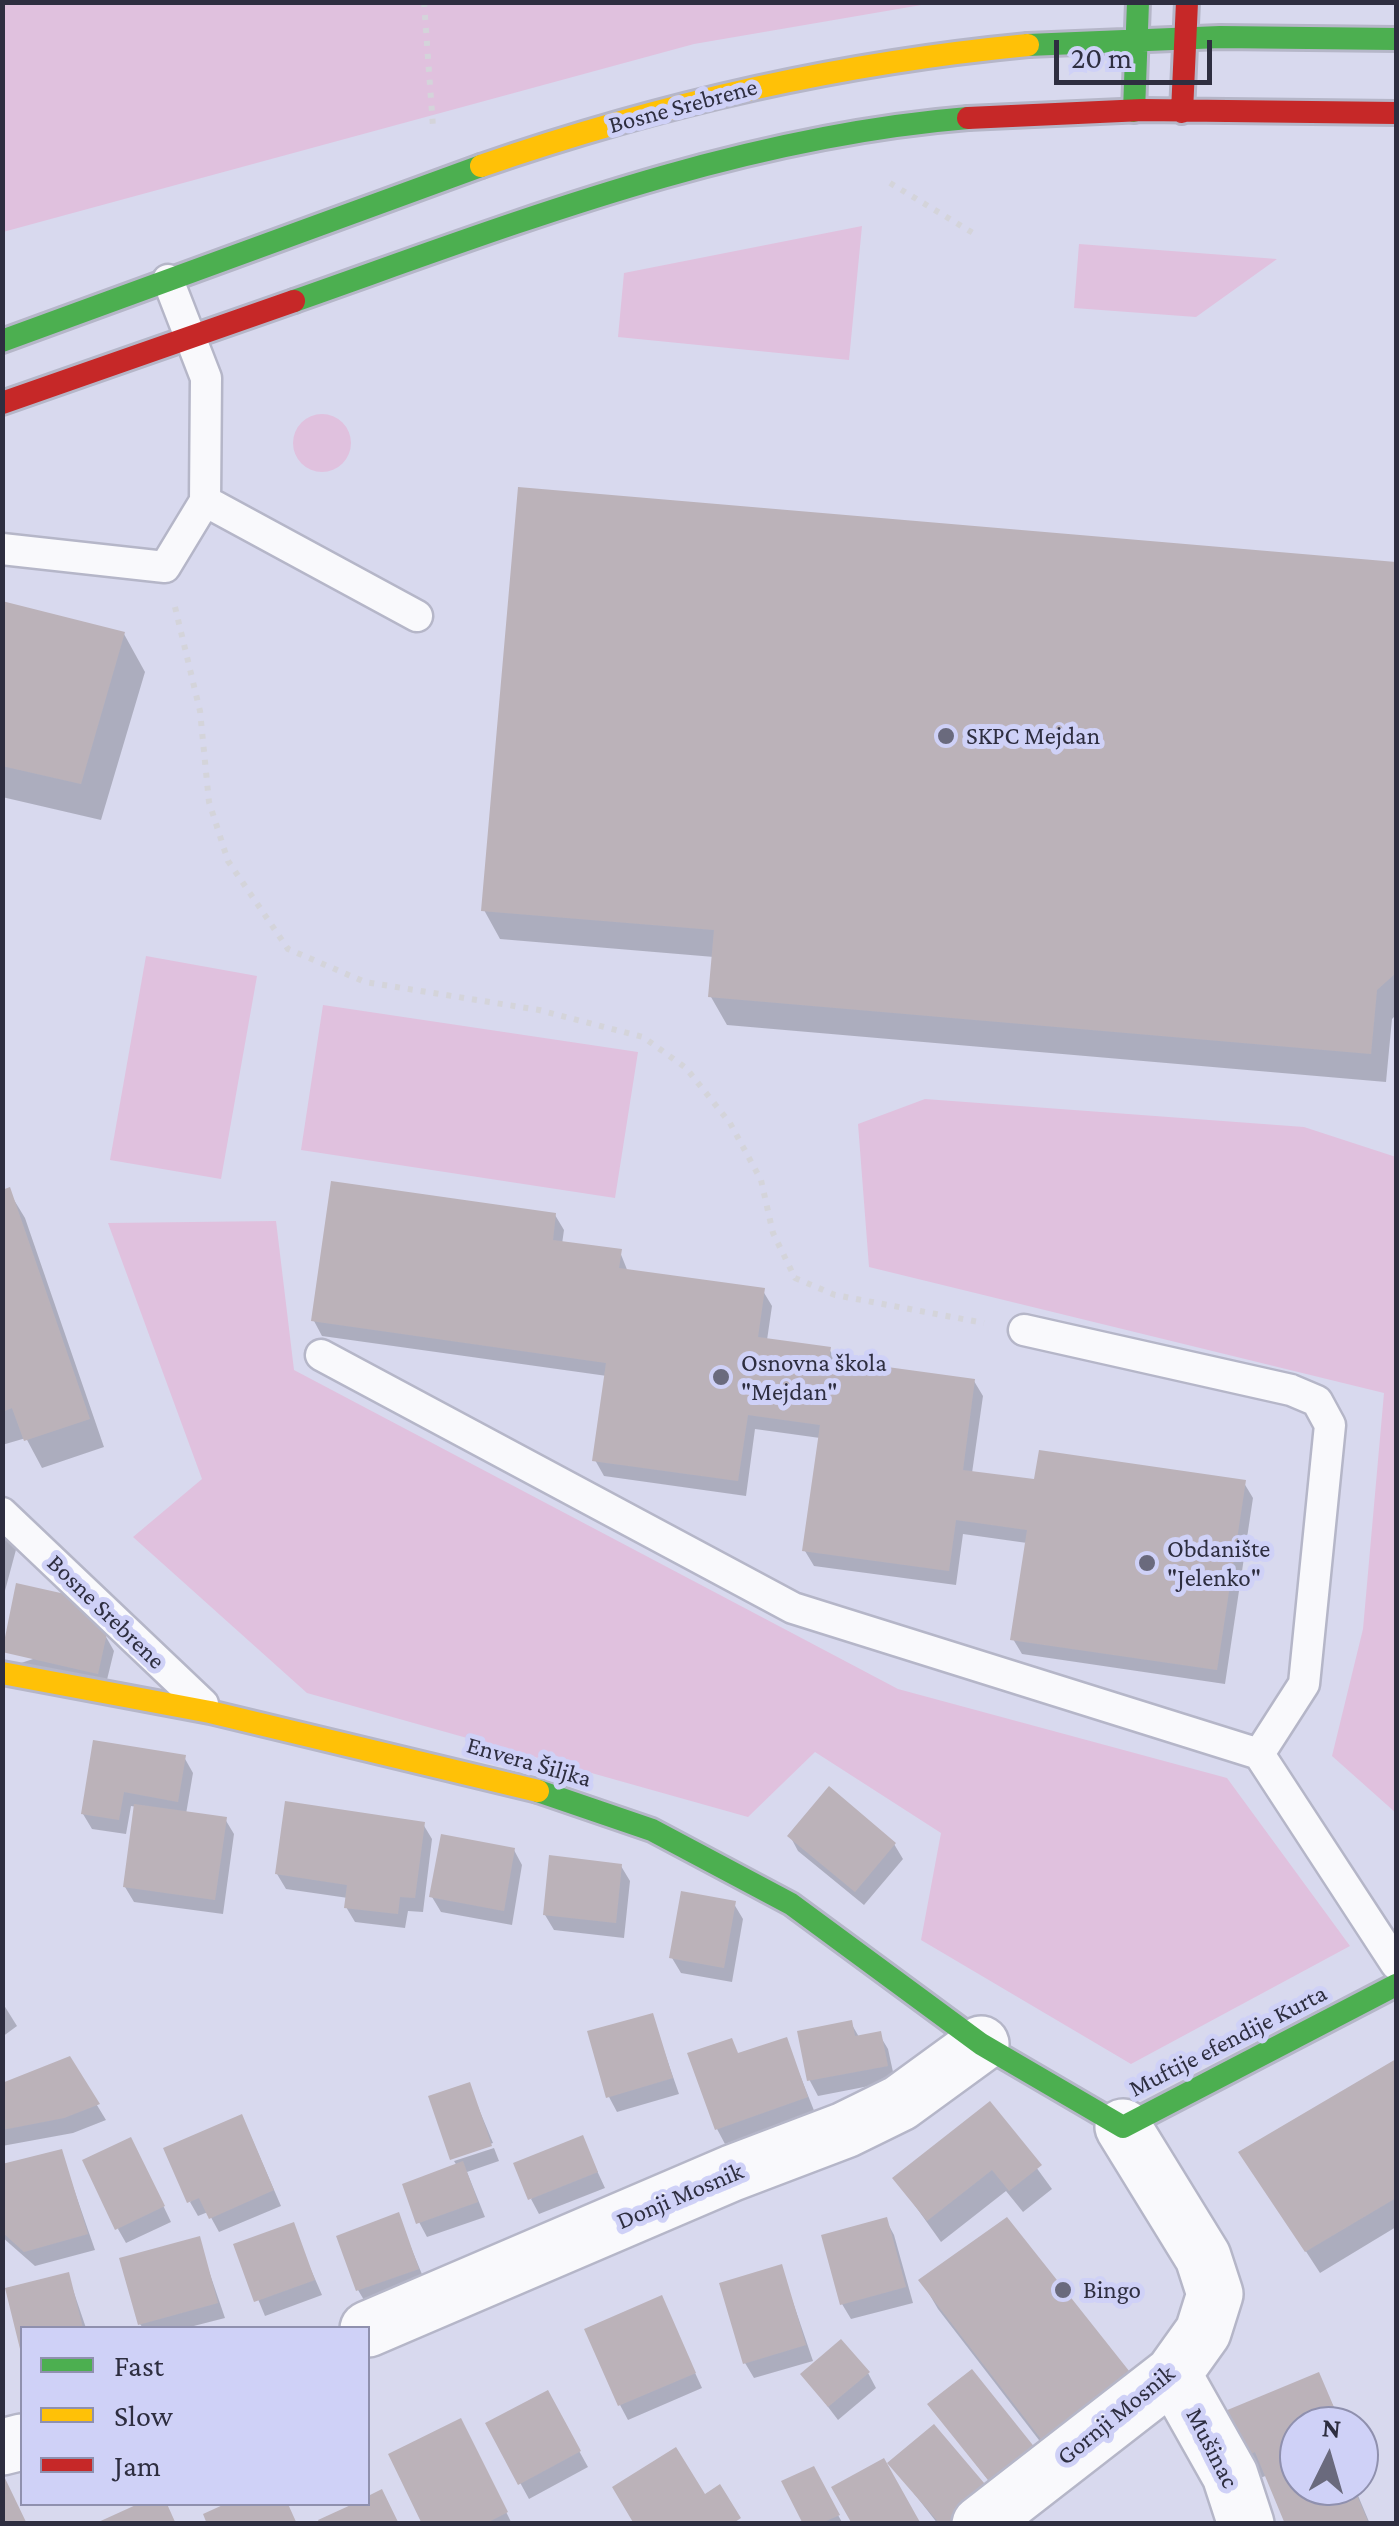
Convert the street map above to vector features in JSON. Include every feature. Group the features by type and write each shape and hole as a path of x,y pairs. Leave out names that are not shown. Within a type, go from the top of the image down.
{"main road":[{"path":"1134,111 1138,2"},
{"path":"1182,112 1187,2"},
{"name":"Bosne Srebrene","path":"2,340 502,158 691,100 878,63 1136,40 1396,39"},
{"path":"2,403 516,222 723,160 890,127 1134,111 1396,113"},
{"name":"Envera Šiljka","path":"2,1673 210,1712 510,1782 652,1830 791,1904 981,2044"},
{"name":"Muftije efendije Kurta","path":"981,2044 1123,2126 1396,1985"}],"street":[{"name":"Donji Mosnik","path":"370,2328 732,2173 845,2130 900,2103 981,2044"},
{"name":"Gornji Mosnik","path":"980,2524 1173,2374 1203,2332 1215,2294 1203,2257 1123,2126"},
{"name":"Mušinac","path":"1173,2374 1230,2476 1246,2524"}],"lane":[{"path":"2,550 166,567 205,500 206,378 168,280"},
{"path":"205,500 417,616"},
{"path":"1024,1330 1291,1390 1318,1400 1330,1425 1304,1684 1260,1754"},
{"path":"321,1355 793,1608 1260,1754 1396,1964"},
{"name":"Bosne Srebrene","path":"2,1513 210,1712"}],"path":[{"path":"424,2 433,130"},
{"path":"884,178 978,236"},
{"path":"166,567 200,711 214,817 228,862 288,949 323,968 365,982 539,1010 643,1037 686,1068 730,1123 761,1180 773,1233 796,1278 835,1295 1024,1330"}],"shaded area":[{"path":"3,2 933,3 694,44 3,232"},
{"path":"862,226 849,360 618,337 624,273"},
{"path":"1079,244 1277,259 1196,317 1074,308"},
{"path":"322,414 342,423 351,443 342,463 322,472 302,463 293,443 302,423"},
{"path":"146,956 257,976 221,1179 110,1160"},
{"path":"323,1005 638,1052 615,1198 301,1150"},
{"path":"925,1099 1304,1127 1396,1157 1396,1813 1332,1756 1363,1629 1384,1393 869,1267 858,1124"},
{"path":"276,1221 294,1370 898,1689 1227,1778 1350,1946 1131,2064 921,1940 941,1833 815,1752 748,1817 307,1693 133,1537 202,1479 108,1223"}],"building":[{"name":"SKPC Mejdan","path":"518,487 1396,562 1396,973 1377,990 1371,1054 708,997 714,930 481,911"},
{"path":"2,601 125,632 81,784 2,766"},
{"path":"331,1181 556,1213 553,1240 622,1249 619,1268 765,1288 758,1337 831,1347 829,1359 975,1379 963,1470 1034,1479 1039,1450 1246,1480 1217,1670 1010,1640 1027,1530 956,1520 949,1571 802,1551 820,1425 748,1415 738,1481 592,1461 606,1363 311,1321"},
{"path":"10,1187 90,1419 24,1441 12,1408 2,1412 2,1190"},
{"path":"16,1583 74,1596 107,1633 98,1674 2,1652"},
{"path":"93,1740 186,1755 178,1802 124,1792 119,1820 81,1814"},
{"path":"829,1786 896,1843 855,1892 787,1836"},
{"path":"285,1801 425,1822 415,1898 400,1897 398,1914 344,1908 347,1885 275,1874"},
{"path":"134,1804 227,1817 215,1900 123,1887"},
{"path":"441,1834 515,1848 504,1911 429,1897"},
{"path":"549,1855 622,1864 616,1923 543,1915"},
{"path":"681,1891 736,1901 724,1968 669,1958"},
{"path":"653,2013 673,2078 606,2098 587,2031"},
{"path":"852,2020 855,2036 881,2031 888,2066 807,2081 797,2031"},
{"path":"787,2037 808,2097 715,2130 687,2053 732,2038 738,2053"},
{"path":"70,2056 100,2104 64,2118 2,2130 2,2083"},
{"path":"1396,2059 1396,2198 1305,2252 1238,2152"},
{"path":"470,2082 492,2146 450,2160 428,2096"},
{"path":"990,2101 1042,2165 1009,2191 992,2170 927,2221 892,2178"},
{"path":"242,2114 274,2190 209,2219 199,2198 187,2203 163,2148"},
{"path":"583,2135 598,2172 528,2200 513,2163"},
{"path":"131,2137 165,2206 115,2230 82,2160"},
{"path":"62,2149 88,2234 24,2252 2,2232 2,2164"},
{"path":"463,2161 478,2202 416,2224 402,2184"},
{"path":"399,2212 419,2269 356,2291 336,2236"},
{"path":"887,2217 906,2287 840,2305 821,2235"},
{"path":"1007,2217 1141,2386 1051,2452 918,2280"},
{"path":"294,2222 315,2280 254,2302 233,2244"},
{"path":"200,2236 218,2303 138,2325 119,2258"},
{"path":"782,2264 806,2345 743,2364 719,2283"},
{"path":"69,2272 82,2326 20,2326 20,2349 5,2288"},
{"path":"662,2295 696,2373 618,2406 584,2329"},
{"path":"841,2339 870,2372 828,2407 800,2374"},
{"path":"972,2369 1040,2454 996,2490 927,2404"},
{"path":"1319,2372 1333,2406 1279,2406 1279,2506 1361,2506 1369,2524 1285,2524 1255,2452 1245,2457 1225,2411"},
{"path":"548,2390 581,2451 518,2485 485,2423"},
{"path":"461,2418 508,2512 485,2524 422,2524 388,2454"},
{"path":"934,2424 990,2490 950,2524 940,2524 887,2463"},
{"path":"676,2447 705,2494 720,2484 741,2518 732,2524 634,2524 612,2487"},
{"path":"884,2458 921,2524 852,2524 831,2487"},
{"path":"814,2466 840,2515 819,2524 803,2524 781,2481"},
{"path":"2,2472 27,2524 2,2524"},
{"path":"382,2489 399,2524 320,2524 318,2520 349,2506 370,2506 370,2495"},
{"path":"134,2506 168,2506 176,2524 94,2524"},
{"path":"221,2506 289,2506 297,2524 207,2524 203,2514"}],"traffic: fast":[{"path":"1134,111 1138,2"},
{"path":"1028,45 1220,37 1396,39"},
{"path":"294,301 542,214 710,164 881,128 968,118"},
{"path":"2,341 481,166"},
{"path":"538,1791 652,1830 791,1904 981,2044 1123,2127 1396,1985"}],"traffic: slow":[{"path":"481,166 615,123 751,89 888,63 1028,45"},
{"path":"2,1673 210,1712 538,1791"}],"traffic: jam":[{"path":"1182,112 1187,2"},
{"path":"968,118 1143,110 1396,113"},
{"path":"2,403 294,301"}],"place":[{"name":"SKPC Mejdan","path":"946,736"},
{"name":"Osnovna škola \"Mejdan\"","path":"721,1377"},
{"name":"Obdanište \"Jelenko\"","path":"1147,1563"},
{"name":"Bingo","path":"1063,2290"}]}
